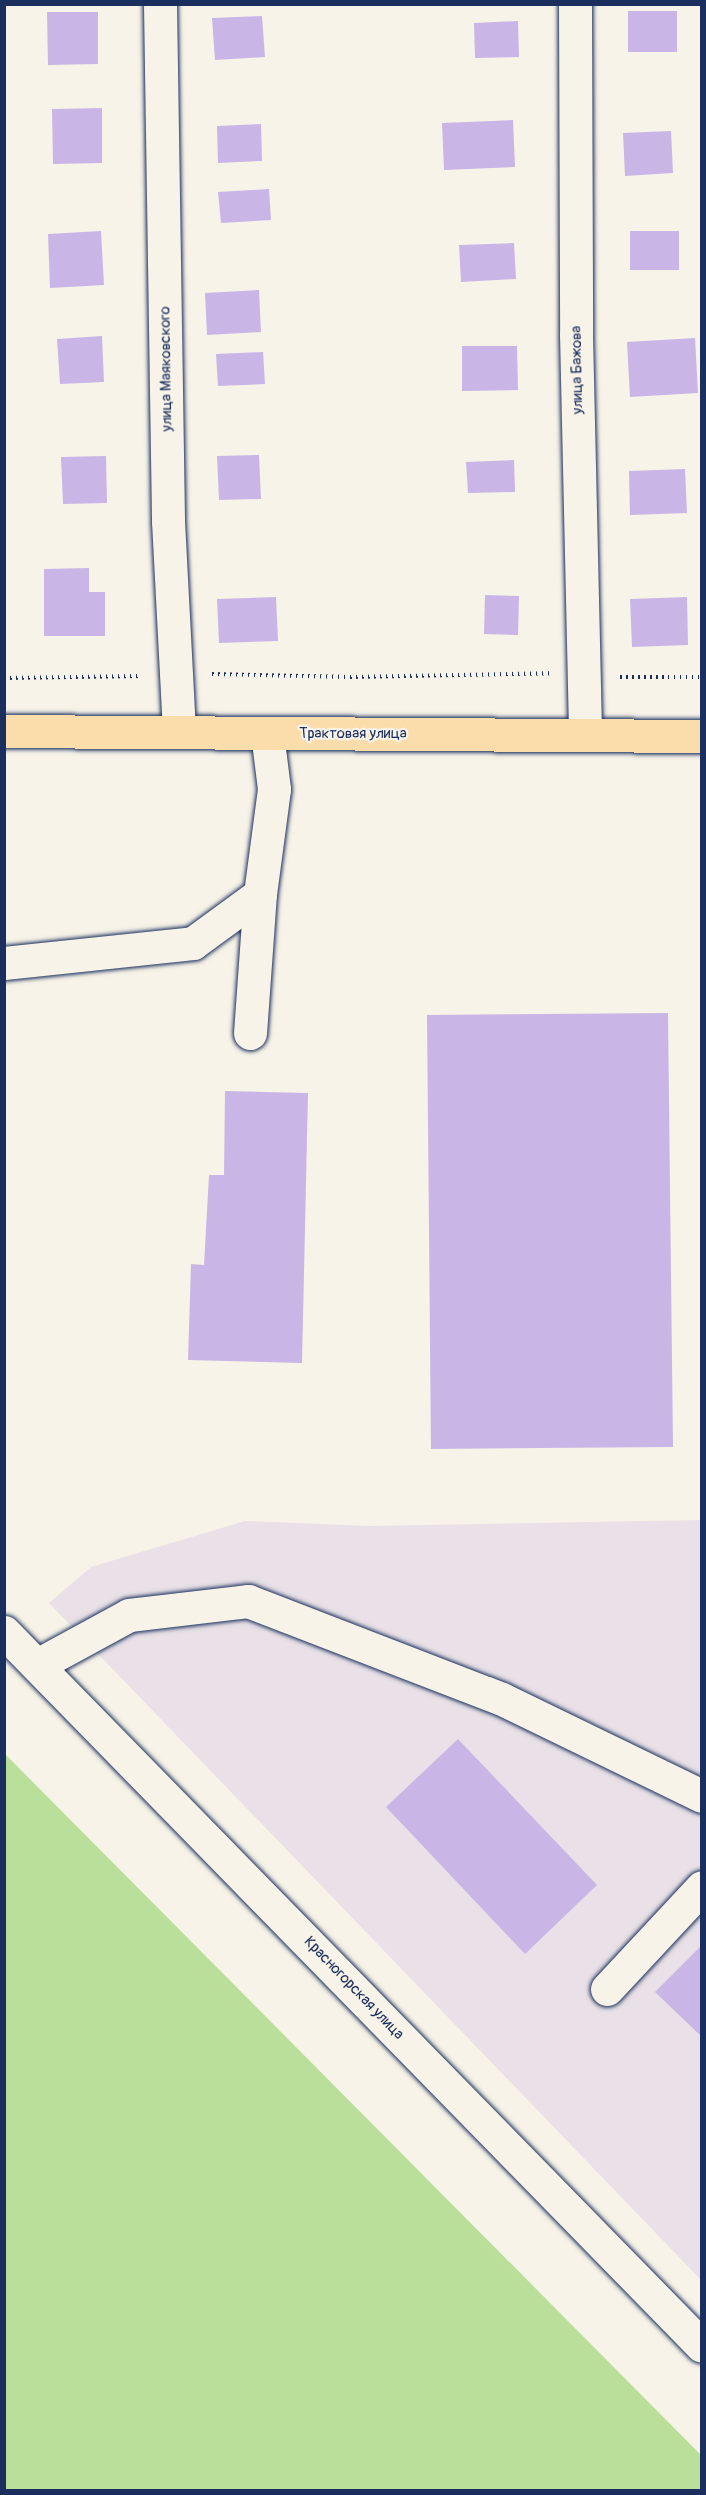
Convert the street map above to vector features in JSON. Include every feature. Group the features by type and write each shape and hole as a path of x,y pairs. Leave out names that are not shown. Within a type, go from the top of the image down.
{"main road":[{"name":"Трактовая улица","path":"4,731 702,736"}],"street":[{"name":"улица Маяковского","path":"160,4 168,521 179,732"},
{"name":"улица Бажова","path":"575,4 576,334 585,735"},
{"path":"250,1033 260,894 274,789 267,734"},
{"path":"4,963 193,943 260,894"},
{"path":"39,1664 129,1615 248,1601 502,1699 702,1796"},
{"name":"Красногорская улица","path":"4,1632 39,1664 702,2346"},
{"path":"607,1989 702,1887"}],"path":[{"path":"4,678 98,679 177,674 350,677 584,672 617,677 702,677"}],"shaded area":[{"path":"701,1520 701,2280 49,1603 91,1567 245,1521 369,1526"}],"green space":[{"path":"5,1754 701,2455 701,2490 5,2490"}],"building":[{"path":"628,11 677,11 677,52 628,52"},
{"path":"47,12 98,12 98,64 48,65"},
{"path":"262,16 265,57 215,60 212,18"},
{"path":"518,21 519,57 475,58 474,23"},
{"path":"102,108 102,163 53,164 52,109"},
{"path":"513,120 515,167 444,170 442,123"},
{"path":"261,124 262,161 218,163 217,126"},
{"path":"671,131 673,173 625,176 623,133"},
{"path":"269,189 271,220 221,223 218,192"},
{"path":"101,231 104,285 50,288 48,234"},
{"path":"630,231 679,231 679,270 630,270"},
{"path":"514,243 516,279 461,282 459,245"},
{"path":"259,290 261,332 207,335 205,293"},
{"path":"102,336 104,382 60,384 57,339"},
{"path":"695,338 698,393 630,397 627,342"},
{"path":"462,346 517,346 518,390 462,391"},
{"path":"263,352 265,384 218,386 216,354"},
{"path":"259,455 261,499 219,500 217,456"},
{"path":"106,456 107,503 63,504 61,457"},
{"path":"514,460 515,492 468,493 466,462"},
{"path":"685,469 687,513 630,515 629,471"},
{"path":"89,568 89,592 105,592 105,636 44,636 44,569"},
{"path":"485,595 519,596 518,635 484,634"},
{"path":"276,597 278,641 219,643 217,599"},
{"path":"687,597 688,645 632,647 630,599"},
{"path":"668,1013 673,1447 431,1449 427,1015"},
{"path":"225,1091 308,1093 302,1363 188,1360 191,1264 204,1265 209,1175 224,1175"},
{"path":"458,1739 597,1885 525,1954 386,1807"},
{"path":"702,1945 702,2037 655,1992"}]}
